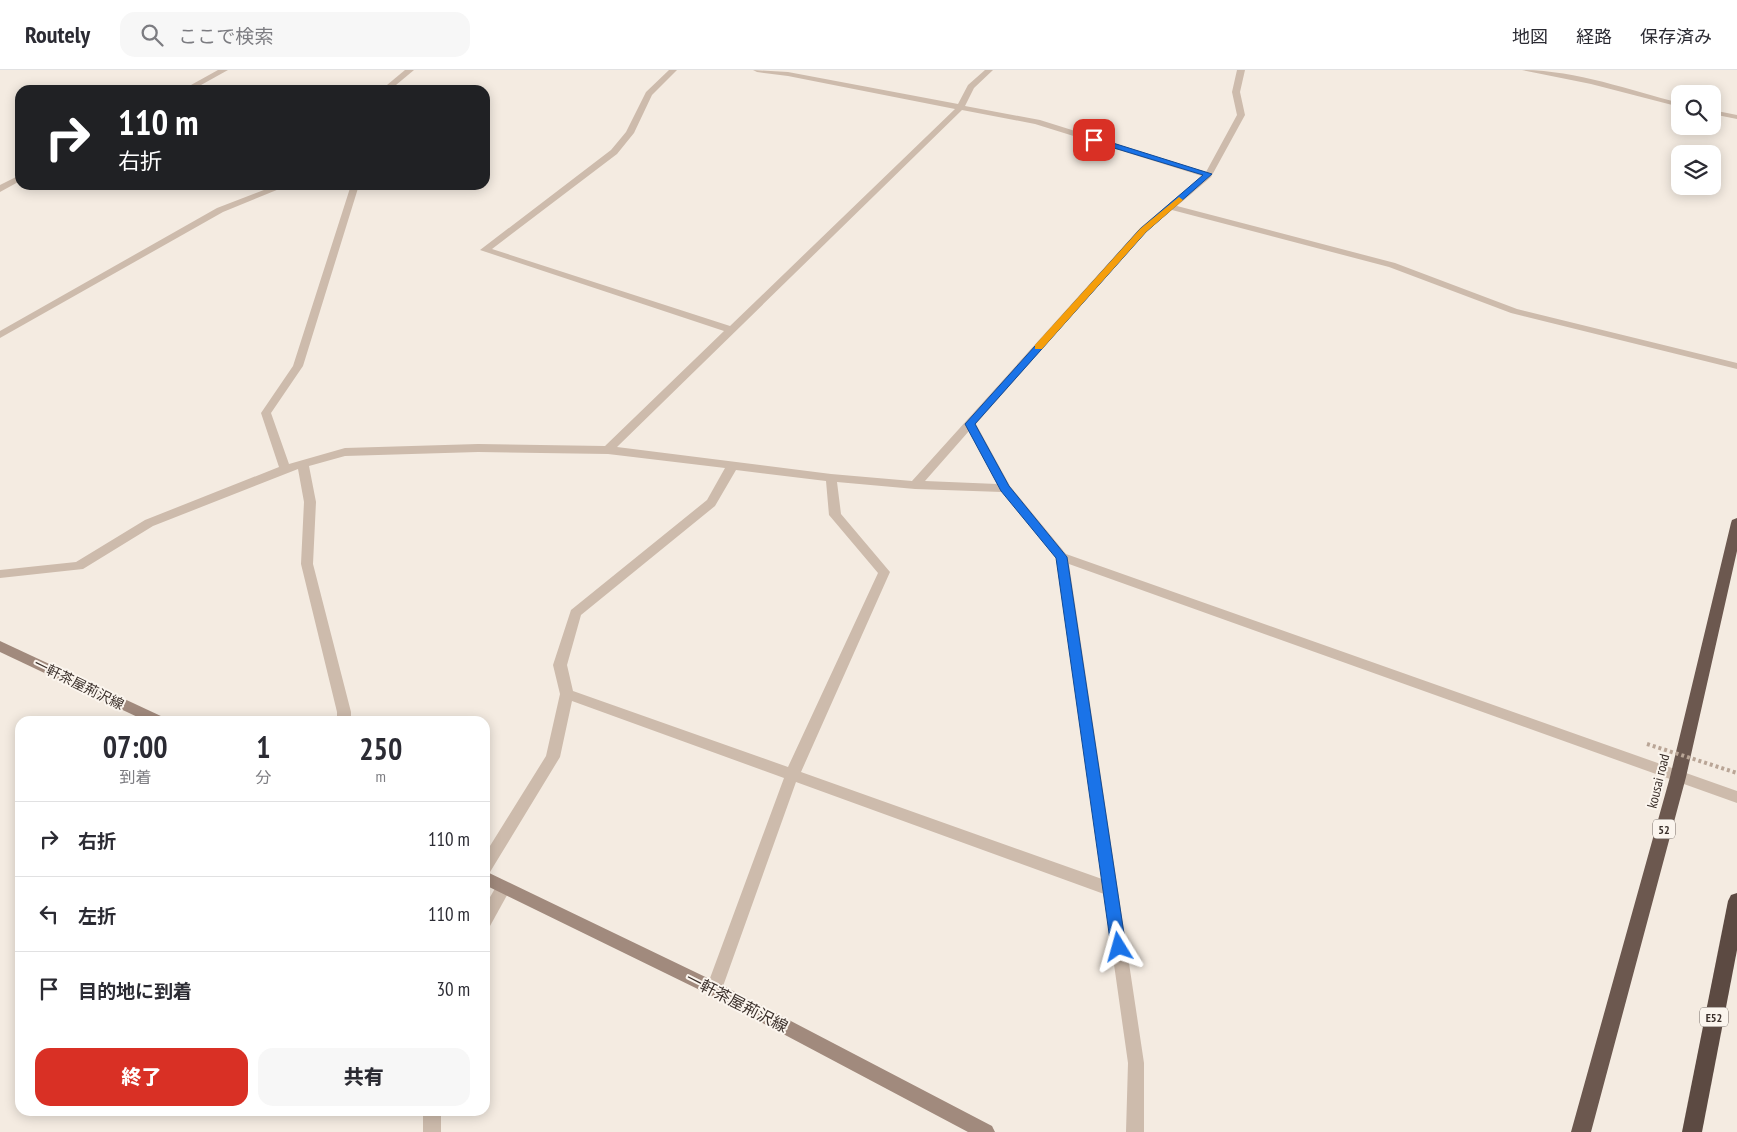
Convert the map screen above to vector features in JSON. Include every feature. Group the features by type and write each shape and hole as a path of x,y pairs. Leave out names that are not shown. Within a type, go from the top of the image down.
{"highway":[{"name":"kousai road","path":"1581,1132 1678,777 1737,523"},
{"name":"E52","path":"1692,1132 1737,901"}],"main road":[{"name":"一軒茶屋荊沢線","path":"0,646 147,716"},
{"name":"一軒茶屋荊沢線","path":"490,881 714,989 986,1132"}],"street":[{"path":"196,85 224,70"},
{"path":"391,85 410,70"},
{"path":"673,70 649,94 630,132 614,152 485,250 731,330"},
{"path":"757,70 788,74 1037,122 1208,174"},
{"path":"608,450 960,108 970,87 989,70"},
{"path":"915,485 1143,230 1208,174 1241,115 1236,92 1241,70"},
{"path":"1526,70 1590,82 1671,104"},
{"path":"1721,114 1737,117"},
{"path":"0,189 15,181"},
{"path":"0,335 220,210 272,190"},
{"path":"284,469 266,414 298,366 352,190"},
{"path":"1170,207 1392,265 1514,311 1737,366"},
{"path":"970,424 1005,488 1062,557 1737,797"},
{"path":"0,574 79,566 148,523 284,469 345,452 478,448 608,450 831,478 915,485 1005,488"},
{"path":"304,464 310,502 307,564 344,716"},
{"path":"490,859 554,756 567,694 560,665 576,613 711,503 733,465"},
{"path":"714,989 792,774 884,572 835,515 831,478"},
{"path":"1062,557 1136,1063 1135,1132"},
{"path":"567,694 1110,889"},
{"path":"490,912 503,888"},
{"path":"432,1116 432,1132"}],"path":[{"path":"1647,744 1737,773"}],"slow traffic":[{"path":"1038,347 1143,230 1179,200"}],"route":[{"path":"1094,140 1208,174 1143,230 970,424 1005,488 1062,557 1119,947"}]}
